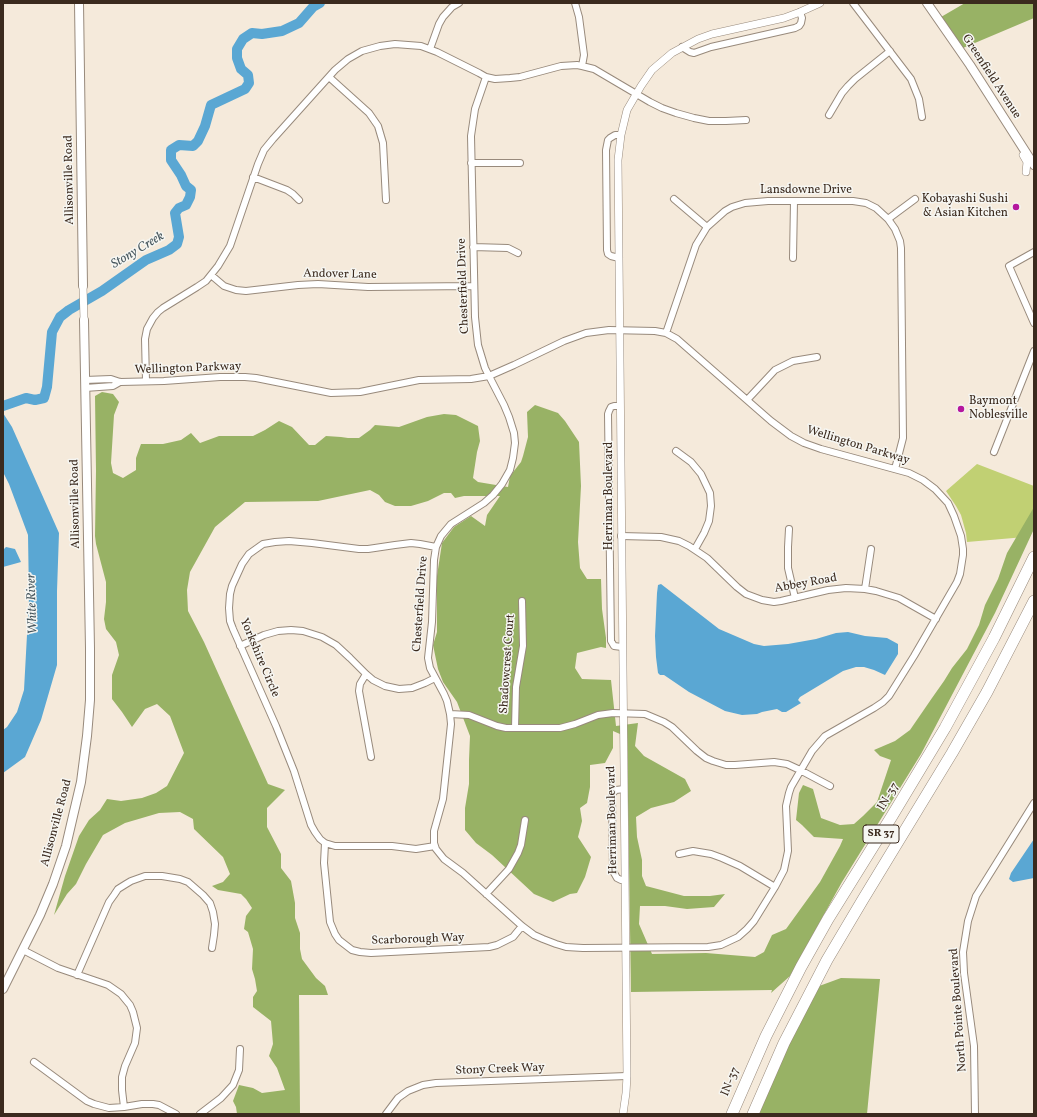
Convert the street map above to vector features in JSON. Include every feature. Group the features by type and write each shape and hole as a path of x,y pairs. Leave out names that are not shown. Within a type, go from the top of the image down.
{"highway":[{"name":"IN-37","path":"732,1114 766,1036 801,967 828,919 945,728 994,638 1034,557"},
{"name":"SR 37","path":"753,1114 784,1043 827,960 952,753 987,692 1034,601"}],"main road":[{"name":"Allisonville Road","path":"79,3 83,286"},
{"name":"Greenfield Avenue","path":"927,3 970,65 1034,165"},
{"name":"Allisonville Road","path":"3,990 48,898 66,846 81,782 87,736 90,700 90,662 84,320"}],"street":[{"path":"430,49 441,20 452,7 458,3"},
{"path":"575,3 579,17 584,55 582,66"},
{"name":"Herriman Boulevard","path":"623,1114 627,1076 618,160 621,135 628,110 636,94 652,70 672,53 698,39 712,34 779,19 820,3"},
{"path":"852,3 905,70 920,99 922,117"},
{"path":"682,47 694,53 711,47 795,28 801,23 802,18 800,12"},
{"path":"146,381 145,339 147,328 153,318 163,308 197,287 211,275 230,246 253,177 264,150 328,77 348,59 362,51 387,44 414,45 430,49 486,76 496,79 510,78 562,66 582,66 602,73 662,108 689,117 709,121 746,120"},
{"path":"830,115 842,93 848,86 890,51"},
{"name":"Chesterfield Drive","path":"435,846 434,831 443,799 451,724 450,714 444,694 430,668 428,652 432,622 434,560 436,547 441,536 451,524 484,503 502,484 510,470 515,443 512,425 504,405 485,368 476,334 471,136 476,102 486,76"},
{"path":"328,77 369,113 378,126 383,143 386,200"},
{"path":"997,107 1006,128 1027,162 1026,172"},
{"path":"619,258 608,254 607,250 606,150 608,140 610,138 615,135 621,135"},
{"path":"471,163 520,163"},
{"path":"253,177 287,190 299,200"},
{"path":"674,199 706,227"},
{"path":"888,219 915,199"},
{"name":"Lansdowne Drive","path":"666,333 696,245 706,227 725,211 745,203 757,201 853,201 876,208 888,219 895,229 900,241 902,438 895,469"},
{"path":"793,258 794,201"},
{"path":"473,247 508,248 518,253"},
{"path":"1034,252 1009,266 1034,323"},
{"name":"Andover Lane","path":"211,275 224,286 236,290 246,291 318,284 368,287 474,286"},
{"name":"Allisonville Road","path":"83,286 84,320"},
{"name":"Wellington Parkway","path":"85,384 113,386 120,382 245,377 323,392 360,392 419,380 471,379 489,376 514,366 564,340 575,336 597,331 649,330 666,333 677,339 781,429 804,443 909,473 923,480 935,489 948,503 958,526 963,549 960,574 936,619 889,696 874,708 825,736 812,750 800,770 791,787 787,800 788,856 784,870 754,921 738,937 721,945 708,947 625,948"},
{"path":"994,452 1034,351"},
{"path":"747,400 775,370 793,361 817,357"},
{"path":"620,406 611,407 608,414 611,641 614,646 622,647"},
{"path":"676,451 691,462 702,474 708,487 711,500 709,521 695,550"},
{"path":"789,529 788,568 794,598"},
{"name":"Abbey Road","path":"622,536 661,537 679,541 707,558 737,587 752,597 762,600 774,602 828,590 846,588 865,589 899,598 936,619"},
{"name":"Yorkshire Circle","path":"325,842 315,832 311,825 294,772 276,726 230,621 228,608 230,594 238,573 246,558 254,550 269,542 288,541 368,550 411,543 436,547"},
{"path":"865,589 871,549"},
{"name":"Shadowcrest Court","path":"515,728 516,687 523,646 522,601"},
{"path":"240,646 264,635 278,631 290,630 310,633 322,637 336,645 373,680 385,686 399,689 407,688 419,686 435,678"},
{"path":"366,674 360,684 359,691 371,757"},
{"path":"450,714 469,715 506,728 565,727 595,716 613,713 645,714 664,722 706,758 726,765 780,762 792,765 830,786"},
{"path":"624,789 616,790 612,794 612,798 613,871 617,878 625,880"},
{"name":"North Pointe Boulevard","path":"975,1114 974,1046 964,973 966,927 976,896 1034,803"},
{"path":"486,894 508,869 518,853 521,845 525,820"},
{"path":"325,842 335,846 392,846 416,849 435,846 444,859 463,873 522,926 543,940 566,947 625,948"},
{"name":"Scarborough Way","path":"325,842 325,868 330,922 339,940 352,950 371,953 489,947 497,945 513,937 522,926"},
{"path":"679,854 693,851 722,858 740,866 775,887"},
{"path":"77,975 109,902 118,889 131,880 146,876 162,876 180,879 188,882 203,895 210,904 213,912 215,924 212,948"},
{"path":"23,950 58,968 101,982 114,988 125,999 133,1012 136,1021 136,1037 122,1077 124,1107"},
{"path":"200,1114 222,1098 233,1085 239,1070 240,1050"},
{"path":"34,1062 87,1101 94,1104 109,1108 153,1104 159,1105 176,1114"},
{"name":"Stony Creek Way","path":"386,1114 398,1098 408,1091 423,1085 436,1083 627,1076"}],"green space":[{"path":"965,3 1034,3 1034,18 963,48 941,17"},
{"path":"102,392 113,394 119,402 114,415 111,463 113,473 123,478 136,470 136,458 141,444 163,444 181,440 191,433 200,443 219,436 253,436 279,421 292,427 309,445 315,445 326,436 359,438 375,425 399,427 427,417 444,414 456,415 478,426 480,441 473,478 478,482 508,487 510,476 521,462 528,437 527,412 535,405 558,413 579,442 581,486 578,542 580,568 587,579 601,579 602,609 606,638 606,648 601,647 577,653 575,668 582,679 611,680 616,726 638,723 635,746 644,756 685,779 691,791 674,802 651,808 636,817 637,837 642,860 642,876 646,886 684,896 710,896 725,894 714,907 687,909 665,906 640,906 639,924 652,954 706,953 755,957 764,952 772,935 786,929 820,882 843,839 814,837 796,820 799,793 803,785 813,789 821,818 840,825 854,824 877,802 891,760 880,756 874,750 895,741 910,730 952,668 967,649 979,625 985,605 998,579 1007,553 1034,507 1034,529 995,613 921,754 842,882 790,976 771,993 772,990 631,992 627,737 613,731 613,748 605,763 590,765 590,787 587,803 580,808 582,821 578,837 591,857 585,877 577,893 570,894 553,902 534,894 492,855 476,843 465,830 465,808 469,784 470,736 457,702 443,682 438,669 433,645 437,632 437,576 442,543 454,527 471,516 485,526 487,515 500,496 464,496 455,498 451,493 444,493 428,501 411,506 395,506 385,502 379,495 370,490 318,501 245,502 215,527 190,572 187,590 188,611 204,642 268,784 285,790 267,808 267,827 281,854 281,868 291,881 295,903 295,918 300,933 300,949 302,959 316,978 325,986 328,995 299,995 300,1114 237,1114 233,1101 239,1085 253,1088 262,1093 285,1090 277,1068 269,1056 273,1044 271,1021 253,1007 253,997 257,991 252,969 253,949 248,932 244,929 246,916 252,908 241,894 218,890 212,886 223,882 230,874 223,857 194,829 193,819 180,812 159,813 125,823 103,835 76,884 67,894 54,915 65,876 79,836 89,820 100,810 107,799 121,801 142,798 156,793 167,786 184,753 170,716 157,704 145,709 132,727 112,699 112,675 119,655 116,642 106,629 104,619 106,582 95,536 95,396"},
{"path":"977,464 1034,486 1034,515 1025,537 967,542 961,515 946,491"},
{"path":"841,978 880,979 867,1114 755,1114 811,989"}],"water":[{"name":"White River","path":"3,413 12,427 59,533 57,665 41,720 25,757 3,773 3,730 7,727 17,712 24,690 29,598 28,535 3,472"},
{"path":"6,547 15,549 21,562 3,567 3,550"},
{"path":"661,584 719,629 754,644 764,646 788,644 816,639 836,633 848,632 865,636 887,638 898,644 898,654 885,675 864,667 856,667 843,671 800,697 798,700 801,703 786,712 782,712 777,709 757,714 742,715 725,711 689,692 664,675 660,675 658,673 655,636 657,593 658,585"},
{"path":"1034,839 1034,878 1013,882 1009,879 1011,873"}],"waterway":[{"name":"Stony Creek","path":"3,406 26,398 35,400 44,398 47,387 52,332 60,317 69,310 102,291 146,260 169,250 177,244 179,237 175,213 179,208 186,205 190,197 191,190 186,186 171,160 171,150 179,145 193,146 198,141 205,126 211,105 245,89 249,83 248,75 241,69 237,58 237,49 243,39 252,33 262,34 282,31 299,23 313,7 320,3"}],"place":[{"name":"Kobayashi Sushi & Asian Kitchen","path":"1016,207"},
{"name":"Baymont Noblesville","path":"961,409"}]}
